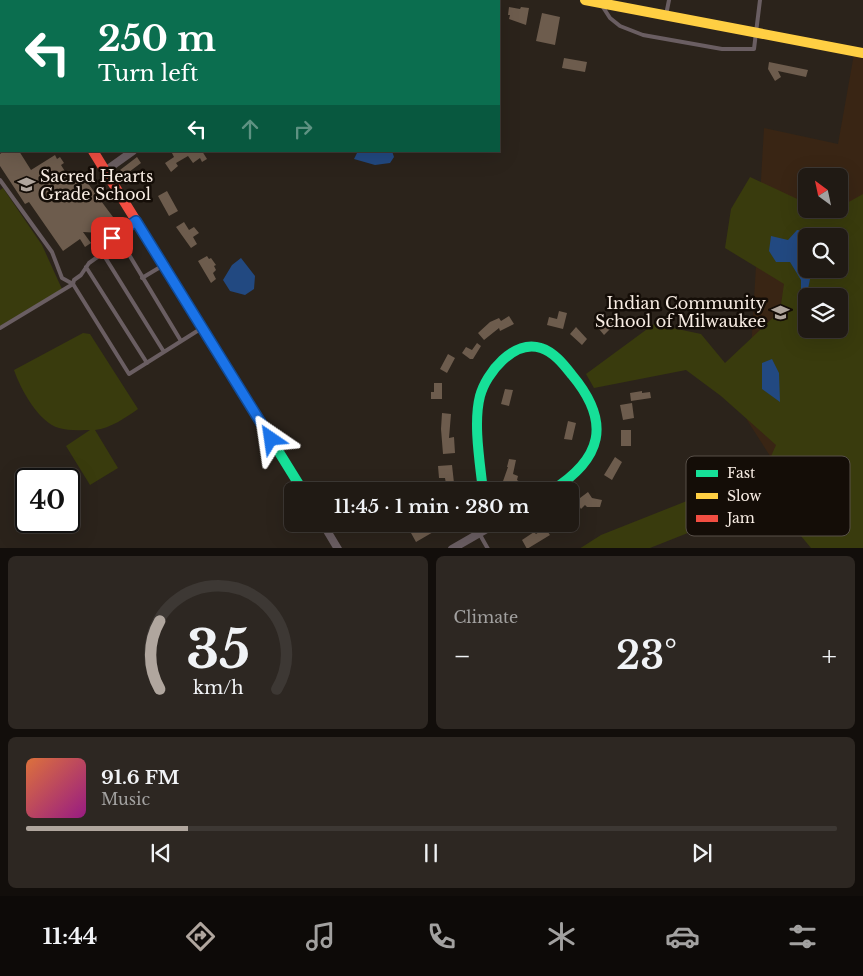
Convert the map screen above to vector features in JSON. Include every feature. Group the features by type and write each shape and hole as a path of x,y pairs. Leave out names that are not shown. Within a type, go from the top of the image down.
{"street":[{"path":"585,0 863,53"},
{"path":"94,152 297,482"},
{"path":"105,171 132,152"},
{"path":"482,482 479,415 481,394 500,362 518,349 540,347 565,364 592,404 596,430 593,451 574,476 565,482"},
{"path":"328,532 338,548"},
{"path":"452,548 478,532"}],"lane":[{"path":"665,16 669,0"},
{"path":"600,3 610,18 620,26 653,36 722,49 754,49 754,32 760,0"},
{"path":"0,180 52,252 62,278 73,284 129,374 202,328"},
{"path":"0,328 73,284 74,280 81,275 89,263 103,254 116,233 136,221"},
{"path":"116,233 182,341"},
{"path":"103,254 164,352"},
{"path":"142,278 163,265"},
{"path":"86,268 147,363"},
{"path":"484,532 488,548"}],"shaded area":[{"name":"Indian Community School of Milwaukee","path":"854,54 863,56 863,548 829,548 821,536 850,536 850,456 770,456 747,420 764,128 838,144"},
{"path":"750,177 798,199 798,218 848,218 848,202 863,194 863,548 811,548 801,536 850,536 850,456 771,456 776,445 721,396 686,370 594,388 586,374 654,324 701,334 725,363 780,311 784,284 725,248 731,209"},
{"path":"3,188 42,245 62,289 0,326 0,190"},
{"path":"83,333 90,334 138,409 112,425 95,430 118,468 90,485 66,446 90,430 63,429 52,425 44,419 31,404 14,370"},
{"path":"686,501 686,534 650,548 581,548 601,535"}],"water":[{"path":"358,152 392,152 394,157 390,163 375,165 354,159"},
{"path":"798,230 798,275 790,262 776,262 769,251 771,236 788,240"},
{"path":"241,258 255,276 254,289 245,295 230,291 223,280 232,265"},
{"path":"800,278 810,278 808,288 801,288"},
{"path":"772,359 779,373 780,402 762,389 762,363"}],"building":[{"path":"509,7 529,8 526,25 509,19"},
{"path":"542,13 560,17 555,45 536,41"},
{"path":"564,58 587,62 585,72 562,68"},
{"path":"769,62 808,70 806,77 778,71 781,77 775,81 768,69"},
{"path":"3,152 20,152 31,170 55,155 57,159 60,157 64,163 61,165 71,181 81,174 113,217 109,220 107,228 100,233 83,232 91,243 85,247 80,239 63,251 29,202 25,204 0,166 0,154"},
{"path":"172,152 203,152 207,159 202,162 200,158 193,163 188,156 176,163 178,166 171,172 165,163 174,157"},
{"path":"137,157 141,163 125,175 120,170"},
{"path":"167,191 178,211 169,216 158,196"},
{"path":"184,222 189,230 194,227 199,233 193,237 197,244 191,248 176,227"},
{"path":"207,256 216,265 214,266 216,270 213,273 216,279 211,283 198,261"},
{"path":"559,311 567,313 563,329 547,325 549,317 557,319"},
{"path":"509,316 514,324 500,331 499,328 484,340 478,333 490,322 499,318 501,321"},
{"path":"612,317 617,322 604,335 599,329"},
{"path":"576,327 587,339 582,345 570,334"},
{"path":"477,343 481,346 473,359 462,353 466,347 472,350"},
{"path":"448,354 455,358 447,373 440,369"},
{"path":"434,383 442,383 442,399 431,399 431,392 434,392"},
{"path":"505,389 513,390 509,406 501,404"},
{"path":"642,391 642,393 650,392 651,398 631,401 630,393"},
{"path":"632,403 634,418 623,420 620,405"},
{"path":"442,413 451,414 449,438 454,437 455,453 443,454"},
{"path":"568,421 576,423 572,440 564,439"},
{"path":"621,430 631,430 631,446 621,446"},
{"path":"615,457 622,462 612,480 604,475"},
{"path":"509,459 516,460 513,474 518,476 517,480 520,482 503,482"},
{"path":"452,465 454,482 446,482 445,478 439,478 438,466"},
{"path":"588,492 592,498 602,500 600,507 587,507 585,505 581,509 579,499"},
{"path":"413,532 433,532 416,542 411,533"},
{"path":"534,532 536,534 548,532 550,535 526,548 522,540"}],"traffic: fast":[{"path":"209,339 297,482"},
{"path":"482,482 477,418 483,387 495,368 511,353 521,348 531,347 546,350 558,359 585,392 593,409 596,439 591,453 581,466 564,482"}],"traffic: slow":[{"path":"585,0 863,53"}],"traffic: jam":[{"path":"94,152 209,339"}],"place":[{"name":"Sacred Hearts Grade School","path":"26,185"},
{"name":"Indian Community School of Milwaukee","path":"780,312"}],"route":[{"path":"112,238 116,233 136,221 271,439"}]}
